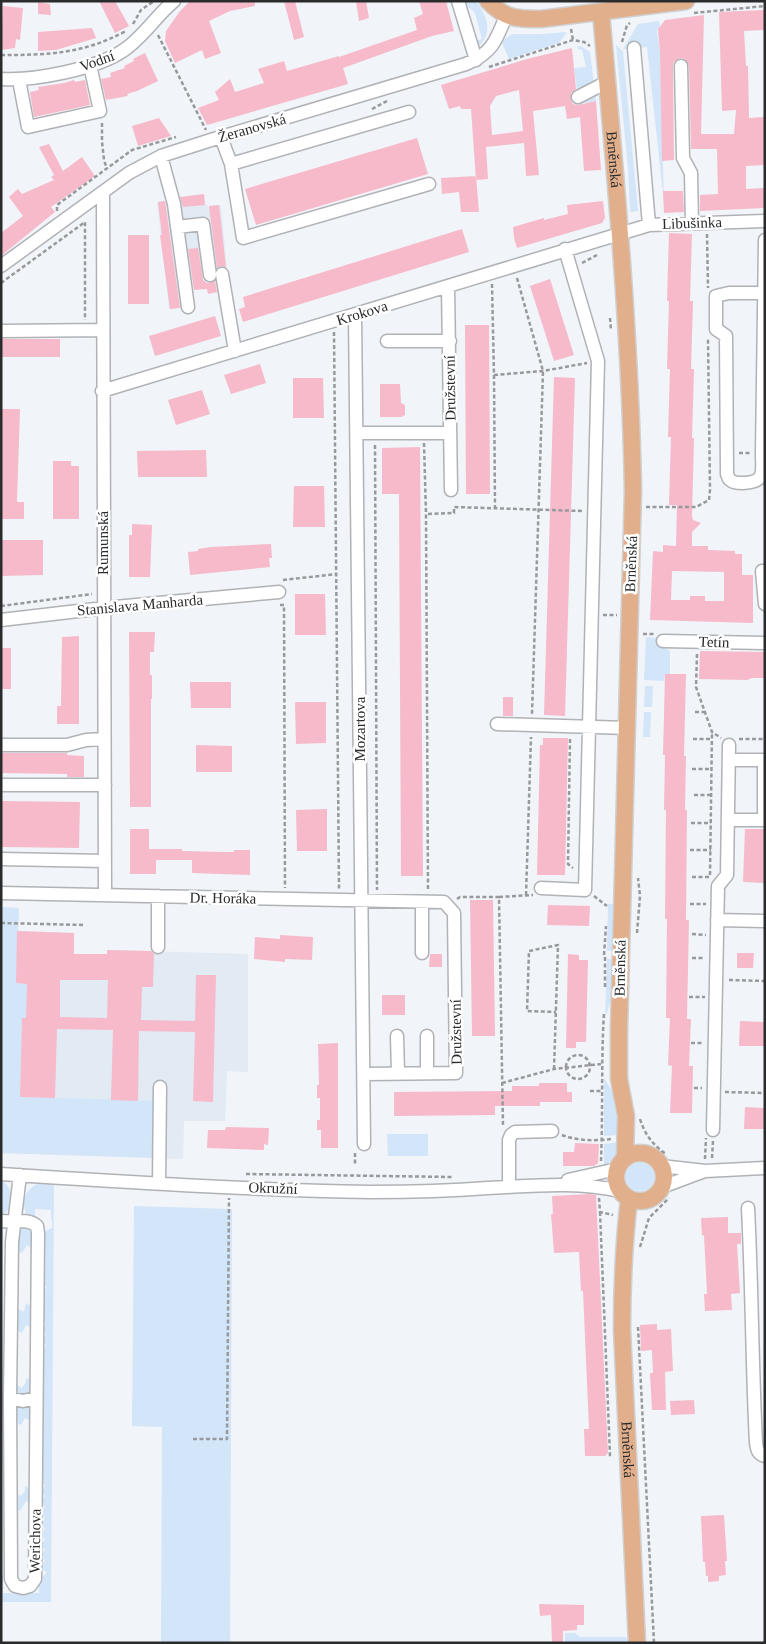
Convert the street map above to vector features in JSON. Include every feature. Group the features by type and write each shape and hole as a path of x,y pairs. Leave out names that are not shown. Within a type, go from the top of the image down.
{"main road":[{"path":"488,1 506,16 541,19 601,12 689,7"},
{"name":"Brněnská","path":"601,12 607,82 614,235 632,402 633,490 618,1029 620,1079 645,1154"},
{"name":"Brněnská","path":"621,1164 625,1138 632,1114"},
{"path":"634,1154 645,1154 654,1158 661,1166 666,1191 654,1197 630,1197 616,1180 621,1164 634,1154"},
{"name":"Brněnská","path":"630,1197 632,1254 622,1289 622,1330 637,1643"}],"street":[{"name":"Vodní","path":"1,79 19,80 90,66 103,61 125,50 174,1"},
{"path":"458,1 481,64"},
{"name":"Žeranovská","path":"1,266 129,173 161,156 424,77 481,64 486,53 496,41 506,16"},
{"path":"628,49 649,225"},
{"path":"19,80 28,127 100,111 90,66"},
{"path":"681,66 683,158 691,173 692,223"},
{"path":"578,97 607,82"},
{"path":"231,164 409,112"},
{"path":"216,138 231,164 244,238 429,184"},
{"path":"161,156 174,204 188,307"},
{"name":"Rumunská","path":"103,192 102,391 105,895"},
{"name":"Libušinka","path":"614,235 649,225 765,220"},
{"path":"177,227 203,224 236,351"},
{"name":"Krokova","path":"102,391 614,235"},
{"path":"764,293 729,293 716,296 716,328 726,336 728,479 734,483 756,482 760,479 762,453 765,240"},
{"path":"541,888 585,890 596,511 598,361 565,249"},
{"name":"Družstevní","path":"448,286 451,490"},
{"name":"Mozartova","path":"355,314 364,1074 360,1145"},
{"path":"1,331 102,330"},
{"path":"388,341 450,341"},
{"path":"357,433 450,433"},
{"path":"762,571 765,604"},
{"name":"Stanislava Manharda","path":"1,620 104,608 279,592"},
{"name":"Tetín","path":"663,640 765,643"},
{"path":"497,724 627,728"},
{"path":"1,745 67,745 86,740 104,739"},
{"path":"709,1131 714,1091 718,886 727,875 728,741"},
{"path":"728,760 764,760 764,820 728,820"},
{"path":"1,785 105,785"},
{"path":"1,859 105,861"},
{"name":"Dr. Horáka","path":"1,893 361,901 425,896 448,902"},
{"path":"158,896 158,947"},
{"path":"422,953 425,896"},
{"name":"Družstevní","path":"364,1074 456,1072 454,913 448,902"},
{"path":"717,920 765,921"},
{"path":"397,1036 398,1073"},
{"path":"427,1036 428,1073"},
{"path":"159,1184 160,1087"},
{"path":"509,1187 508,1140 511,1135 515,1132 552,1131"},
{"name":"Okružní","path":"546,1184 621,1164"},
{"path":"666,1191 705,1165"},
{"path":"661,1166 705,1165 765,1168"},
{"name":"Okružní","path":"1,1174 159,1184 371,1192 439,1191 546,1184 598,1186 630,1197"},
{"name":"Werichova","path":"7,1221 29,1222 35,1224 37,1229 35,1579 30,1586 23,1588 12,1584 11,1579 7,1221 20,1175"},
{"path":"748,1208 756,1443 757,1450 765,1456"},
{"path":"10,1398 16,1401 29,1401 36,1398"}],"path":[{"path":"1,55 49,55 107,41 132,26 142,10 154,1"},
{"path":"689,7 765,6"},
{"path":"628,49 622,40 627,25 633,21"},
{"path":"152,22 216,138"},
{"path":"481,64 573,40 584,42 591,47"},
{"path":"367,112 392,99"},
{"path":"100,111 103,129 104,160 107,169 116,182"},
{"path":"1,283 85,222 85,323 88,330"},
{"path":"707,222 708,292"},
{"path":"571,269 608,248 614,235"},
{"path":"513,266 543,371 526,895"},
{"path":"491,272 495,507"},
{"path":"325,332 334,330 339,891"},
{"path":"646,500 646,507 696,507 709,500 708,331"},
{"path":"373,433 375,439 376,895"},
{"path":"423,439 426,514 425,896"},
{"path":"727,453 762,453"},
{"path":"426,514 454,514 454,507 596,511"},
{"path":"1,606 94,594"},
{"path":"274,606 284,605 285,890"},
{"path":"593,615 629,615"},
{"path":"697,641 696,687 712,732 728,741 765,739"},
{"path":"695,712 705,712"},
{"path":"571,726 568,864 574,869"},
{"path":"693,739 712,739"},
{"path":"692,769 711,769"},
{"path":"694,794 711,795"},
{"path":"691,823 711,823"},
{"path":"690,850 710,850"},
{"path":"637,874 640,896 637,935"},
{"path":"692,877 710,877"},
{"path":"585,890 607,906 607,915"},
{"path":"448,902 460,897 499,896 503,1132"},
{"path":"448,902 460,897"},
{"path":"690,904 710,904"},
{"path":"1,923 85,925"},
{"path":"604,955 606,925"},
{"path":"692,934 710,935"},
{"path":"554,1069 556,1012 556,993 558,945 529,951 527,1011 556,1012"},
{"path":"692,958 710,958"},
{"path":"716,980 765,981"},
{"path":"689,997 709,998"},
{"path":"691,1043 709,1044"},
{"path":"575,1055 585,1057 589,1060 590,1066 588,1074 580,1078 571,1076 567,1068 570,1058 575,1055"},
{"path":"502,1083 554,1069 601,1064"},
{"path":"590,1091 602,1091"},
{"path":"714,1091 765,1093"},
{"path":"632,1114 653,1144 665,1154 680,1158 681,1167"},
{"path":"552,1131 568,1138 602,1140"},
{"path":"709,1131 712,1160"},
{"path":"705,1165 709,1131"},
{"path":"355,1166 360,1145"},
{"path":"242,1174 404,1177 460,1176"},
{"path":"193,1439 227,1439 229,1187"},
{"path":"632,1254 648,1218 666,1191"},
{"path":"600,1212 610,1447 610,1455 608,1456"},
{"path":"637,1325 654,1643"}],"shaded area":[{"path":"462,1 476,1 486,18 486,36 478,47 474,41 482,39 475,13"},
{"path":"659,21 660,26 657,31 660,52 664,203 647,47 623,49 638,24"},
{"path":"567,32 559,43 509,59 502,43 504,39 512,34"},
{"path":"616,45 623,51 638,211 630,212 628,168"},
{"path":"581,46 590,52 596,101 579,104 574,68 586,67 582,50 577,47"},
{"path":"204,195 205,204 209,207 221,205 227,270 192,280 195,306 169,309 157,202 179,197"},
{"path":"646,637 659,638 659,647 664,647 670,651 670,674 665,674 664,681 644,680"},
{"path":"645,686 653,686 652,707 644,707"},
{"path":"644,712 651,712 650,737 643,737"},
{"path":"608,904 614,904 612,951 607,951"},
{"path":"1,907 19,908 18,931 74,933 74,954 107,954 107,950 248,954 248,1072 227,1071 225,1121 184,1121 183,1159 1,1153"},
{"path":"1,907 19,908 16,983 27,984 26,1018 22,1018 20,1097 160,1101 159,1158 1,1153"},
{"path":"607,959 613,959 611,1000 605,1019"},
{"path":"604,1078 612,1091 619,1135 604,1136"},
{"path":"387,1134 428,1134 428,1156 388,1156"},
{"path":"620,1142 616,1156 604,1165 604,1144"},
{"path":"640,1163 650,1167 654,1177 650,1187 640,1191 630,1187 626,1177 630,1167"},
{"path":"1,1180 8,1186 11,1196 10,1209 2,1215"},
{"path":"42,1182 54,1183 51,1602 1,1602 1,1573 3,1573 3,1593 39,1593 39,1581 47,1572 40,1568 45,1560 40,1557 45,1549 40,1546 45,1539 40,1536 45,1528 41,1525 45,1517 41,1514 45,1506 41,1503 45,1495 41,1493 45,1485 41,1482 42,1353 46,1345 42,1342 46,1334 41,1331 46,1323 42,1321 42,1295 47,1287 42,1284 46,1277 42,1274 46,1266 42,1263 46,1256 42,1253 46,1245 42,1242 44,1232 52,1228 52,1219 51,1210 35,1209 35,1218 27,1215 24,1205 26,1195 32,1187"},
{"path":"134,1206 232,1209 230,1643 161,1643 162,1427 132,1426"},
{"path":"24,1228 31,1230 35,1250 27,1245 22,1253 15,1249 17,1232"},
{"path":"26,1303 34,1308 35,1330 26,1325 22,1333 15,1329 15,1307 24,1312"},
{"path":"26,1378 33,1382 32,1393 26,1396 18,1394 15,1384 22,1388"},
{"path":"15,1405 22,1408 34,1405 34,1423 25,1418 21,1425 15,1422"},
{"path":"25,1486 32,1490 33,1505 26,1501 20,1511 14,1507 14,1492 21,1496 25,1491"},
{"path":"565,1633 575,1633 580,1637 626,1637 629,1643 565,1643"}],"building":[{"path":"99,1 115,1 129,26 115,33"},
{"path":"190,1 255,1 255,6 230,11 209,21 221,53 205,59 202,50 175,63 165,41 166,31 180,11"},
{"path":"284,1 295,1 304,37 294,40"},
{"path":"356,1 366,1 369,18 359,21"},
{"path":"419,1 446,1 454,31 432,36 343,68 348,84 207,125 198,108 219,100 215,92 230,79 235,92 264,83 258,69 284,61 287,71 339,57 417,30 414,18 423,14"},
{"path":"38,2 50,4 51,15 38,14"},
{"path":"3,6 23,8 20,40 16,39 15,48 1,50"},
{"path":"765,10 765,30 744,31 746,66 748,66 749,118 765,117 765,165 746,166 746,189 765,188 765,208 700,211 700,195 718,194 717,149 691,149 689,66 685,59 680,58 674,62 673,66 674,160 662,161 658,29 665,20 704,15 701,134 734,134 736,110 722,111 719,12"},
{"path":"92,28 96,38 56,50 38,51 38,32"},
{"path":"572,48 576,89 571,93 571,100 573,104 578,105 596,101 601,170 584,171 580,117 567,119 565,106 533,111 539,175 526,176 524,143 486,147 488,179 476,180 471,109 461,109 460,106 449,109 441,85 527,59","holes":["519,90 523,131 492,135 490,106 496,96"]},
{"path":"145,53 158,81 127,94 128,96 106,100 101,79 111,77 110,73 125,68 124,66 134,61 133,59"},
{"path":"74,80 75,82 85,80 90,105 34,117 30,92 39,90 38,87"},
{"path":"159,118 171,136 138,146 132,126"},
{"path":"417,138 428,174 256,225 245,189"},
{"path":"49,144 63,171 82,157 95,176 51,207 55,212 1,256 1,233 23,216 9,197 18,189 22,194 54,180 51,177 54,175 39,147"},
{"path":"476,176 479,212 461,212 459,192 442,194 441,178"},
{"path":"663,191 683,191 684,212 664,213"},
{"path":"204,194 205,205 183,207 180,197"},
{"path":"165,201 180,308 170,309 160,235 162,235 158,202"},
{"path":"603,201 605,218 602,223 517,248 513,227 544,218 544,220 568,214 567,205"},
{"path":"219,205 226,267 221,266 217,268 209,206"},
{"path":"462,229 469,252 243,322 239,309 245,307 243,297"},
{"path":"669,233 692,234 690,301 693,301 691,369 694,369 692,438 694,438 692,516 693,520 701,523 692,532 692,546 708,546 708,550 735,551 735,554 742,554 742,575 753,575 753,623 650,620 653,551 663,552 663,545 676,546 677,505 669,505 671,437 668,437 670,369 667,369 669,301 667,301","holes":["672,571 724,572 724,601 705,601 705,596 690,596 690,600 671,600"]},
{"path":"128,235 149,235 149,304 128,304"},
{"path":"198,248 203,280 207,283 215,281 217,292 208,294 207,289 194,290 188,249"},
{"path":"550,279 574,355 554,361 530,286"},
{"path":"215,316 221,336 155,356 149,336"},
{"path":"465,325 489,325 490,494 466,494"},
{"path":"1,339 60,339 60,357 1,357"},
{"path":"260,364 266,383 231,394 224,375"},
{"path":"554,377 575,378 565,716 544,715"},
{"path":"293,378 323,378 324,418 293,418"},
{"path":"380,384 400,384 401,403 405,405 405,415 401,417 380,417"},
{"path":"202,390 210,414 176,425 168,400"},
{"path":"1,409 20,409 17,502 24,502 24,519 1,519"},
{"path":"420,447 423,876 401,876 399,494 382,494 382,448"},
{"path":"206,450 207,477 138,477 137,451"},
{"path":"53,461 71,461 71,466 79,466 79,519 53,519"},
{"path":"294,486 324,486 325,527 293,527"},
{"path":"132,524 152,525 150,577 129,577 129,535 132,535"},
{"path":"1,540 43,540 43,575 1,576"},
{"path":"271,544 272,558 269,558 270,567 190,575 188,552 211,547"},
{"path":"295,594 325,594 326,635 295,635"},
{"path":"129,632 155,632 154,652 150,652 150,675 152,675 151,807 130,807"},
{"path":"79,636 79,724 57,724 57,706 61,706 62,637"},
{"path":"1,648 11,648 11,689 1,689"},
{"path":"700,651 765,652 765,678 747,680 699,679"},
{"path":"665,674 686,674 684,756 686,756 685,810 687,810 686,920 689,920 687,1019 691,1019 689,1066 693,1066 692,1113 670,1113 672,1066 668,1065 670,1018 666,1018 666,810 664,810 665,755 663,755"},
{"path":"190,682 231,682 231,708 191,708"},
{"path":"503,697 513,697 513,716 503,716"},
{"path":"295,702 326,702 326,743 296,744"},
{"path":"543,738 568,738 565,875 537,875 540,745 543,745"},
{"path":"196,745 232,746 232,772 196,772"},
{"path":"1,753 67,753 67,755 84,756 84,777 67,777 67,774 1,773"},
{"path":"1,801 80,802 79,848 1,847"},
{"path":"327,809 327,851 297,851 296,810"},
{"path":"130,829 149,829 149,849 224,852 250,850 250,875 192,873 192,860 156,860 156,874 130,874"},
{"path":"745,829 765,829 765,883 743,882"},
{"path":"470,900 493,900 495,1036 472,1036"},
{"path":"548,905 590,906 589,926 547,925"},
{"path":"17,931 74,933 74,954 107,954 107,950 151,951 154,954 153,987 142,987 141,1020 195,1021 196,975 216,975 213,1102 193,1101 195,1032 139,1031 138,1101 111,1100 113,1030 57,1029 55,1098 20,1097 22,1018 26,1018 27,984 16,983","holes":["60,980 108,980 107,1018 60,1017"]},
{"path":"280,935 313,937 312,960 285,959 285,962 254,959 255,937 280,939"},
{"path":"737,953 754,953 753,968 737,968"},
{"path":"430,954 442,954 442,967 429,967"},
{"path":"568,954 579,955 579,960 588,960 586,1042 576,1042 576,1048 566,1048"},
{"path":"382,995 405,995 405,1015 382,1015"},
{"path":"740,1021 765,1022 765,1046 739,1046"},
{"path":"338,1043 338,1148 321,1148 321,1130 317,1130 317,1120 320,1120 320,1098 317,1098 317,1085 319,1085 318,1044"},
{"path":"539,1083 567,1083 567,1092 572,1092 572,1102 540,1102 540,1106 495,1106 495,1115 394,1116 394,1092 512,1091 512,1086 539,1086"},
{"path":"745,1107 765,1108 765,1129 744,1129"},
{"path":"226,1127 269,1128 268,1145 264,1144 264,1150 207,1148 208,1130 225,1130"},
{"path":"575,1143 599,1144 598,1163 594,1166 563,1166 563,1152 574,1152"},
{"path":"596,1195 608,1453 605,1456 585,1456 584,1429 589,1429 583,1291 581,1291 579,1252 554,1253 551,1214 553,1214 552,1196"},
{"path":"728,1217 728,1233 741,1233 741,1244 737,1244 740,1293 731,1294 732,1310 705,1311 704,1294 707,1294 704,1235 702,1236 701,1218"},
{"path":"657,1324 657,1330 671,1329 673,1371 665,1372 666,1410 652,1410 650,1373 653,1373 652,1350 641,1351 640,1325"},
{"path":"694,1400 695,1414 671,1415 670,1401"},
{"path":"724,1515 726,1575 719,1576 719,1581 708,1582 705,1562 703,1562 701,1516"},
{"path":"539,1604 584,1605 584,1625 577,1625 577,1630 563,1631 563,1643 552,1643 551,1615 540,1616"}]}
